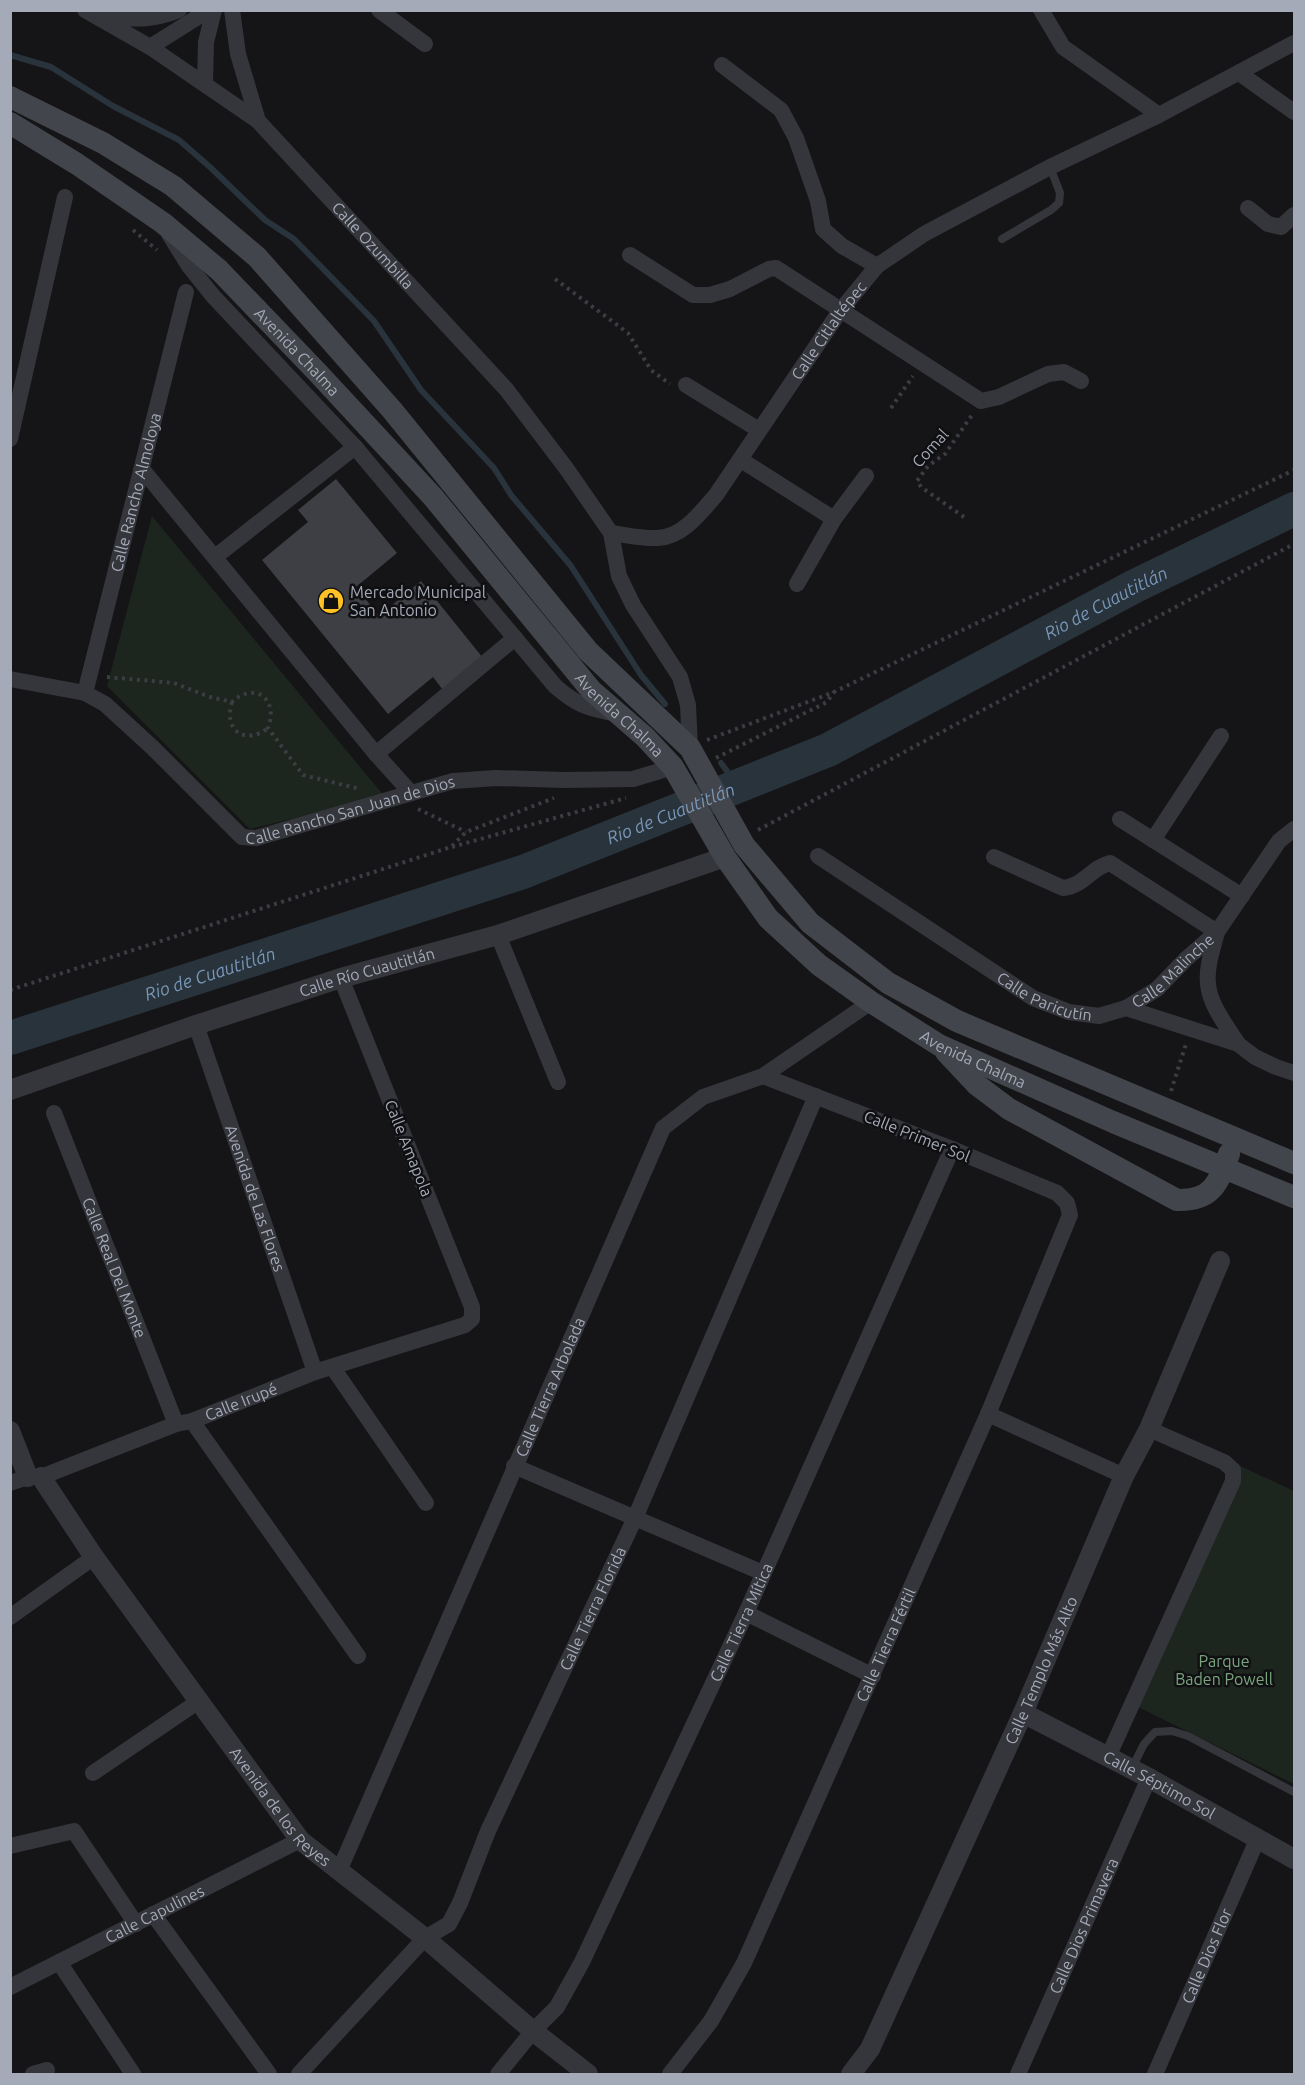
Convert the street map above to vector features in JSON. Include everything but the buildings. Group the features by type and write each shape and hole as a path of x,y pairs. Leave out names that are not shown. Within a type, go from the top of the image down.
{"main road":[{"name":"Avenida Chalma","path":"10,97 103,143 173,186 258,257 392,411 588,651 697,756 744,845 810,923 888,983 957,1021 1294,1163"},
{"name":"Avenida Chalma","path":"10,123 77,164 163,223 219,270 433,497 591,690 645,737 673,767 725,857 768,918 819,965 871,1002 939,1045 1113,1122 1294,1197"},
{"path":"939,1045 977,1085 1009,1109 1177,1200 1194,1201 1212,1190 1224,1168 1234,1138"}],"street":[{"path":"85,12 142,20 179,10"},
{"path":"150,47 212,10"},
{"path":"205,83 206,42 212,10"},
{"path":"232,10 238,54 258,121"},
{"path":"379,10 425,44"},
{"path":"1041,10 1063,47 1159,115"},
{"name":"Calle Ozumbilla","path":"85,12 150,47 258,121 506,388 567,468 611,533"},
{"name":"Calle Citlaltépec","path":"611,533 660,538 681,531 716,495 840,311 877,266 924,234 1050,167 1159,115 1294,43"},
{"path":"722,65 781,110 796,138 818,201 823,229 842,246 877,266"},
{"path":"1239,72 1294,112"},
{"path":"10,439 65,196"},
{"path":"1248,208 1268,224 1281,226 1294,215"},
{"path":"163,223 189,266 213,296 355,447 555,686 572,701 585,707 618,714"},
{"path":"630,255 693,295 710,295 720,292 769,269 776,268 981,401 999,397 1048,374 1064,372 1081,381"},
{"name":"Calle Rancho Almoloya","path":"85,693 186,292"},
{"path":"686,385 759,430"},
{"path":"215,557 355,447"},
{"path":"741,460 834,519"},
{"path":"142,469 376,754 404,795"},
{"path":"797,584 834,519 866,476"},
{"path":"611,533 619,576 633,605 680,677 688,705 697,756"},
{"path":"376,754 515,638"},
{"name":"Calle Rancho San Juan de Dios","path":"10,679 85,693 105,704 242,837 256,838 453,781 496,778 633,779 673,767"},
{"path":"1152,840 1221,736"},
{"path":"1120,819 1242,896"},
{"name":"Calle Malinche","path":"1126,1008 1157,989 1217,932 1279,841 1294,829"},
{"name":"Calle Paricutín","path":"818,856 1033,998 1069,1012 1099,1016 1126,1008"},
{"name":"Calle Río Cuautitlán","path":"10,1090 196,1025 341,978 498,935 725,857"},
{"path":"994,857 1063,888 1074,887 1103,865 1110,863 1217,932"},
{"name":"Calle Malinche","path":"1217,932 1210,960 1208,984 1214,1003 1238,1044"},
{"path":"498,935 558,1082"},
{"name":"Calle Amapola","path":"341,978 472,1307 472,1318"},
{"name":"Calle Tierra Arbolada","path":"339,1871 663,1128 703,1097 763,1076 871,1002"},
{"path":"1126,1008 1238,1044 1255,1057 1294,1073"},
{"name":"Avenida de Las Flores","path":"196,1025 315,1372"},
{"name":"Calle Primer Sol","path":"763,1076 952,1149 1057,1193 1067,1203"},
{"name":"Calle Tierra Florida","path":"299,2074 425,1938 449,1924 488,1832 635,1518 816,1096"},
{"name":"Calle Real Del Monte","path":"54,1113 184,1422 358,1656"},
{"name":"Calle Tierra Mítica","path":"498,2074 532,2031 557,2007 582,1962 746,1613 952,1149"},
{"name":"Calle Tierra Fértil","path":"670,2074 711,2020 744,1963 988,1414 1070,1215 1067,1203"},
{"name":"Calle Templo Más Alto","path":"851,2074 870,2049 1023,1713 1124,1476 1149,1429 1220,1261"},
{"name":"Calle Irupé","path":"26,1479 315,1372 465,1324 472,1318"},
{"path":"333,1368 426,1503"},
{"path":"988,1414 1124,1476"},
{"path":"1108,1757 1233,1481 1233,1470 1224,1462 1149,1429"},
{"name":"Avenida de los Reyes","path":"10,1431 26,1479 94,1557 300,1840 425,1938 532,2031 588,2074"},
{"path":"514,1466 763,1573"},
{"path":"10,1617 94,1557"},
{"path":"746,1613 873,1676"},
{"path":"93,1773 200,1701"},
{"name":"Calle Séptimo Sol","path":"1023,1713 1294,1859"},
{"name":"Calle Dios Primavera","path":"1018,2074 1140,1774"},
{"path":"10,1846 74,1831 136,1924"},
{"name":"Calle Dios Flor","path":"1155,2074 1258,1838"},
{"name":"Calle Capulines","path":"10,1987 300,1840"},
{"path":"153,1914 269,2074"},
{"path":"59,1962 133,2074"}],"lane":[{"path":"1002,239 1059,203 1060,193 1050,167"},
{"path":"1140,1774 1144,1744 1155,1732 1172,1731 1188,1736 1294,1792"}],"path":[{"path":"128,225 158,251"},
{"path":"555,279 628,333 651,370 668,384 686,385"},
{"path":"891,408 922,363"},
{"name":"Comal","path":"964,518 921,487 917,481 928,466 945,454 981,401"},
{"path":"697,756 827,702 834,692 1294,470"},
{"path":"741,839 1294,544"},
{"path":"89,675 174,683 210,697 232,702"},
{"path":"250,692 261,695 271,705 273,716 268,728 259,735 248,736 237,732 230,722 229,713 232,702 240,695 250,692"},
{"path":"268,728 303,775 361,789"},
{"path":"404,795 466,832 451,847"},
{"path":"10,990 451,847 635,795"},
{"path":"1165,1109 1191,1029"}],"green space":[{"path":"152,516 385,797 250,829 107,686"},
{"name":"Parque Baden Powell","path":"1236,1464 1294,1491 1294,1784 1132,1704"}],"waterway":[{"path":"10,55 51,67 113,106 179,140 265,220 294,239 374,321 421,390 494,468 511,495 571,566 641,675 665,704"},
{"name":"Rio de Cuautitlán","path":"10,1038 523,872 828,750 1135,586 1294,509"},
{"path":"721,763 738,786"}],"place":[{"name":"Mercado Municipal San Antonio","path":"331,601"}]}
